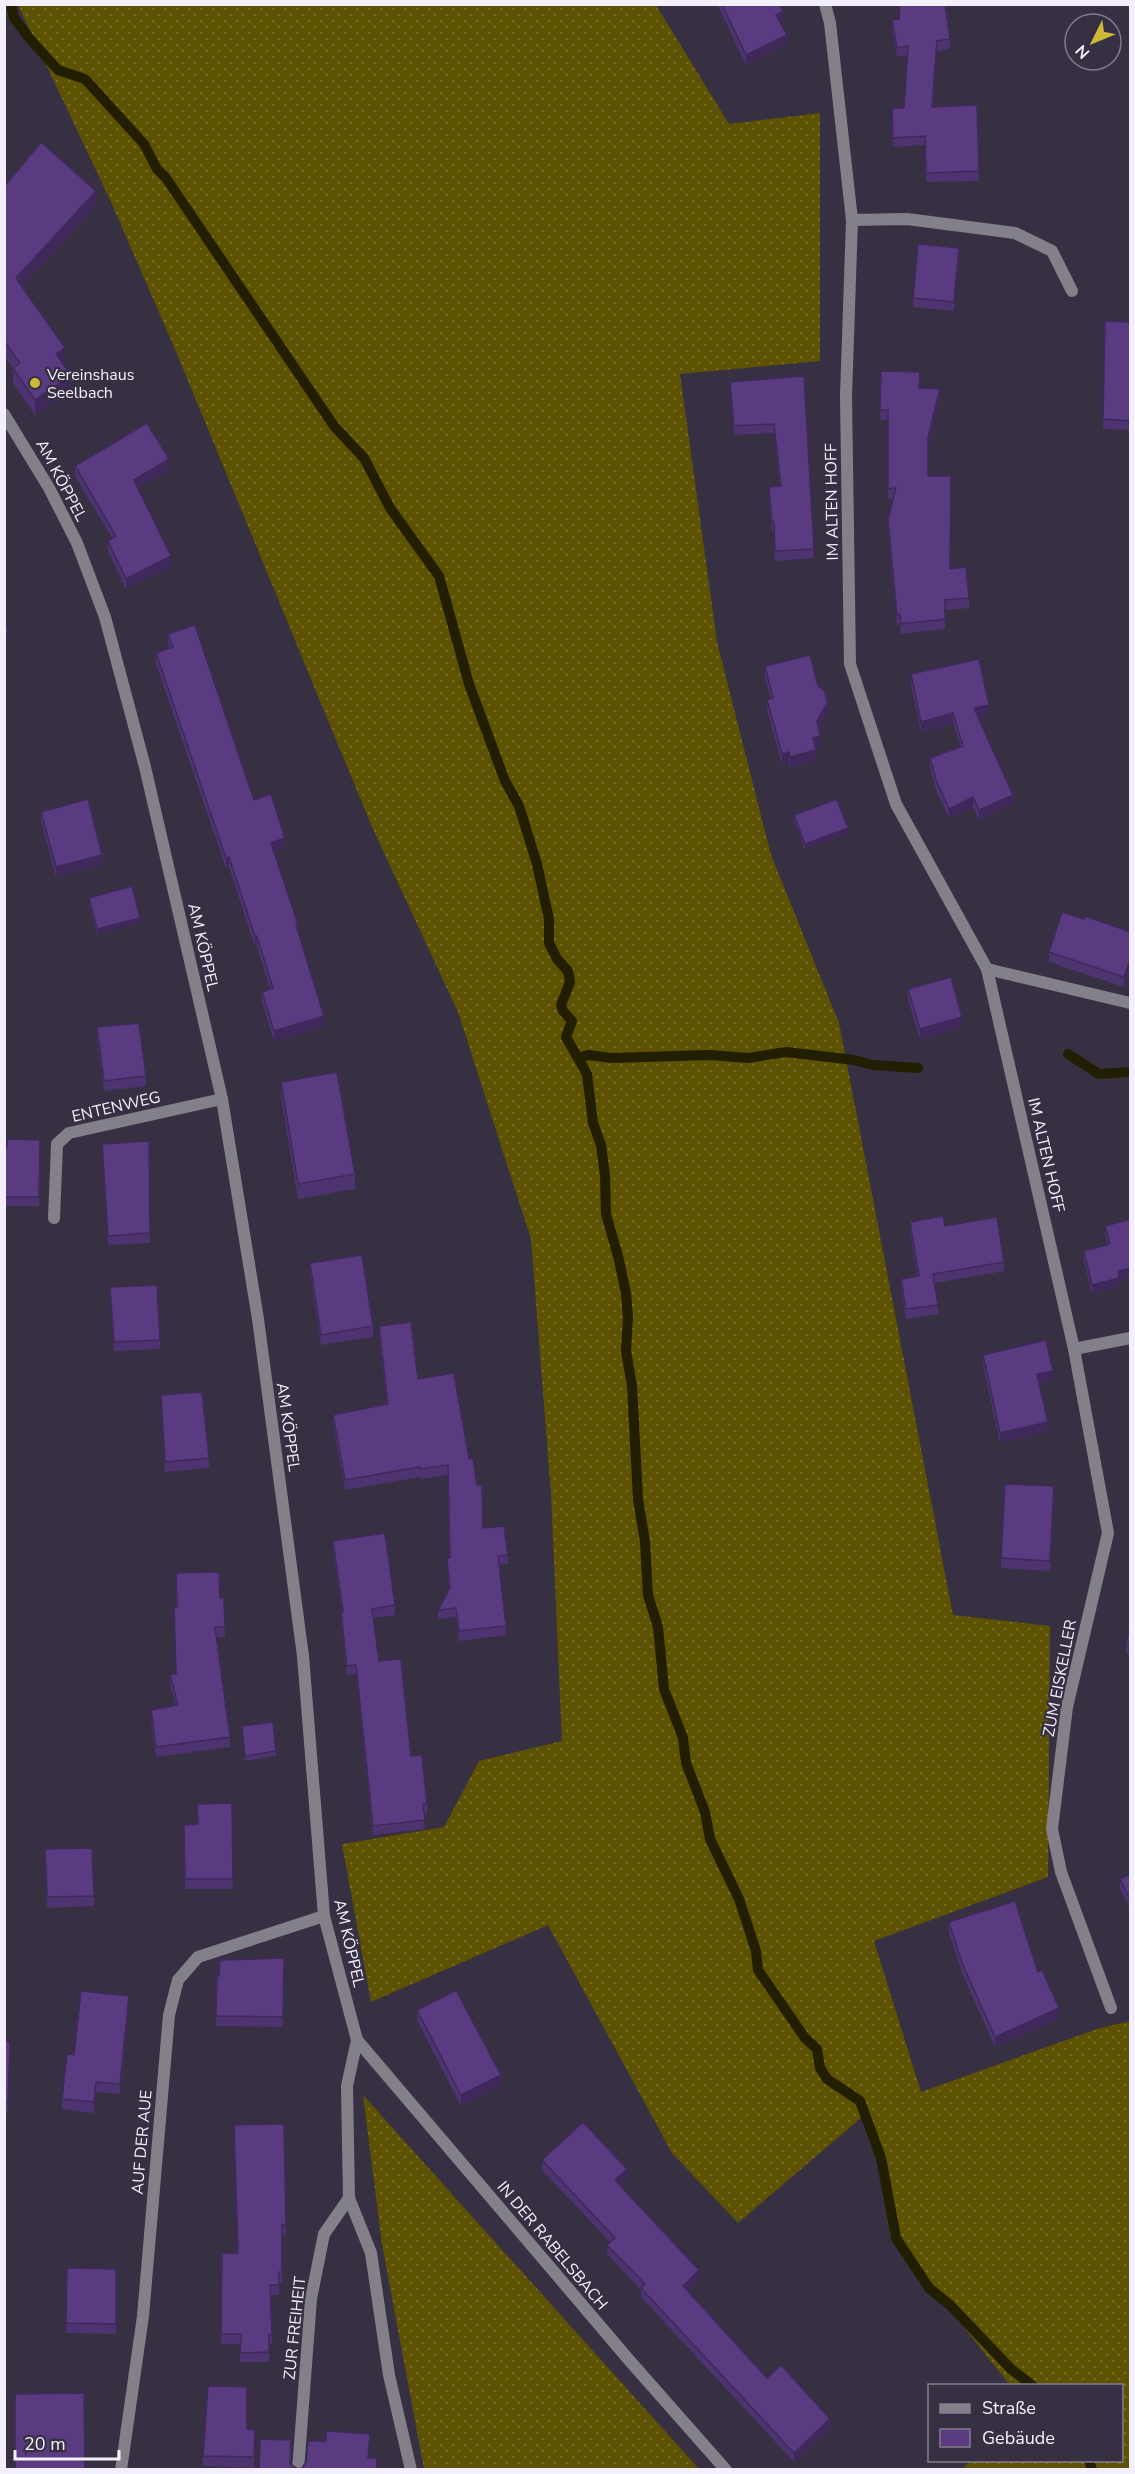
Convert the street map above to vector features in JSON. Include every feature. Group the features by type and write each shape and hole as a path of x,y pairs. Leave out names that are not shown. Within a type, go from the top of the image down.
{"street":[{"name":"IM ALTEN HOFF","path":"825,4 830,23 852,220 846,396 850,664 896,804 987,969 1074,1348"},
{"path":"852,220 907,219 1015,233 1052,251 1072,291"},
{"name":"AM KÖPPEL","path":"4,414 49,488 77,543 105,617 145,767 222,1099 258,1319 303,1656 324,1916 357,2040 347,2086 349,2198 372,2253 389,2375 411,2469"},
{"path":"987,969 1131,1003"},
{"name":"ENTENWEG","path":"54,1218 57,1144 69,1133 222,1099"},
{"path":"1074,1348 1131,1338"},
{"name":"ZUM EISKELLER","path":"1074,1348 1108,1533 1067,1707 1052,1829 1062,1872 1111,2008"},
{"name":"AUF DER AUE","path":"121,2469 143,2316 169,2015 178,1980 198,1957 324,1916"},
{"name":"IN DER RABELSBACH","path":"357,2040 629,2360 726,2469"},
{"name":"ZUR FREIHEIT","path":"298,2469 311,2299 324,2234 349,2198"}],"shaded area":[{"path":"18,5 656,5 729,124 820,113 820,361 680,374 717,642 771,855 839,1023 953,1615 1050,1626 1048,1877 874,1941 921,2092 1097,2029 1130,2021 1130,2469 963,2469 968,2462 1123,2462 1123,2384 1009,2384 890,2235 869,2111 738,2223 672,2153 548,1925 371,2002 342,1844 444,1827 479,1761 562,1741 551,1494 531,1239 458,1012 372,827 177,354 111,202"},
{"path":"363,2095 699,2469 424,2469 382,2244"}],"building":[{"path":"722,4 780,4 783,11 776,15 787,35 746,55"},
{"path":"900,4 945,4 950,39 937,41 932,107 977,105 979,171 926,173 925,136 893,138 892,108 904,108 908,46 897,48 892,20 899,19"},
{"path":"41,142 96,191 16,278 65,348 56,354 71,375 35,400 13,368 20,363 4,341 4,187"},
{"path":"918,244 959,248 954,302 913,298"},
{"path":"1105,321 1131,322 1131,421 1103,419"},
{"path":"881,371 920,372 919,388 940,389 928,437 928,476 951,476 950,569 966,567 969,598 945,600 945,619 901,624 900,614 897,615 888,519 896,488 888,489 888,410 880,410"},
{"path":"804,376 814,549 775,551 769,487 781,486 774,424 734,426 730,382"},
{"path":"147,423 169,459 134,480 171,556 126,579 108,541 116,536 75,466"},
{"path":"4,616 8,632 4,633"},
{"path":"195,625 254,800 271,794 285,838 271,843 298,924 296,925 324,1016 274,1031 262,992 273,988 257,936 255,936 229,857 226,858 156,653 173,647 168,634"},
{"path":"810,655 818,686 824,690 828,702 817,721 820,736 813,738 816,750 790,757 789,752 782,754 767,700 773,698 765,666"},
{"path":"979,659 989,705 974,708 1013,795 979,810 973,797 949,809 936,780 930,758 963,746 953,713 921,722 911,674"},
{"path":"88,799 102,855 56,867 41,812"},
{"path":"837,799 848,828 805,844 794,815"},
{"path":"132,886 140,918 97,929 89,898"},
{"path":"1062,912 1084,919 1085,916 1131,932 1131,957 1124,977 1049,952"},
{"path":"951,977 962,1017 920,1029 908,989"},
{"path":"139,1023 146,1076 104,1081 97,1027"},
{"path":"337,1072 355,1174 298,1184 281,1082"},
{"path":"7,1139 40,1140 39,1197 4,1197 4,1147 7,1147"},
{"path":"149,1141 150,1233 108,1236 102,1144"},
{"path":"943,1216 945,1226 997,1217 1004,1262 933,1274 938,1305 906,1309 901,1279 919,1276 910,1222"},
{"path":"1131,1219 1131,1268 1118,1271 1119,1278 1092,1285 1084,1251 1110,1244 1105,1226"},
{"path":"362,1255 373,1326 321,1335 310,1263"},
{"path":"157,1285 160,1340 114,1342 110,1287"},
{"path":"411,1322 418,1379 454,1373 469,1459 473,1458 477,1485 482,1485 483,1528 504,1526 508,1555 498,1556 506,1626 459,1631 456,1608 438,1610 450,1588 447,1559 450,1558 448,1465 420,1469 420,1467 345,1480 333,1415 388,1404 379,1326"},
{"path":"1046,1340 1053,1371 1037,1374 1048,1422 1000,1433 983,1355"},
{"path":"202,1392 209,1458 165,1462 161,1395"},
{"path":"1005,1484 1054,1486 1050,1561 1001,1558"},
{"path":"385,1533 395,1605 372,1609 379,1661 401,1659 411,1756 422,1755 427,1803 423,1804 425,1820 373,1826 356,1665 347,1666 341,1612 343,1612 333,1541"},
{"path":"219,1572 220,1598 224,1598 225,1627 215,1627 230,1737 156,1747 151,1710 178,1705 170,1674 176,1674 174,1607 177,1607 176,1573"},
{"path":"1131,1618 1131,1644 1126,1643"},
{"path":"273,1722 276,1751 245,1756 242,1726"},
{"path":"232,1803 233,1879 185,1879 184,1825 198,1824 197,1804"},
{"path":"92,1848 94,1896 47,1897 45,1849"},
{"path":"1131,1874 1131,1901 1120,1879"},
{"path":"1015,1901 1038,1972 1042,1970 1059,2008 995,2037 962,1963 949,1922"},
{"path":"284,1958 283,2017 216,2016 217,1976 219,1976 220,1960"},
{"path":"456,1990 501,2075 461,2095 417,2010"},
{"path":"81,1991 129,1996 120,2084 96,2082 94,2102 62,2099 67,2054 74,2055"},
{"path":"4,2041 10,2041 8,2102 4,2102"},
{"path":"583,2122 627,2169 615,2180 699,2270 683,2286 767,2378 781,2365 830,2419 794,2453 641,2288 645,2284 607,2245 615,2238 542,2160"},
{"path":"284,2124 286,2225 282,2225 282,2272 279,2272 279,2285 270,2285 272,2334 269,2335 269,2352 240,2353 241,2334 221,2334 222,2253 238,2253 234,2125"},
{"path":"67,2268 116,2269 116,2324 66,2323"},
{"path":"208,2386 247,2387 247,2429 255,2430 254,2457 203,2456"},
{"path":"84,2393 85,2469 15,2469 15,2394"},
{"path":"326,2431 370,2434 368,2458 377,2458 377,2469 298,2469 302,2468 306,2462 308,2441 326,2441"},
{"path":"260,2439 291,2440 290,2464 298,2469 259,2469"}],"waterway":[{"path":"11,4 14,18 58,70 85,79 144,144 157,169 166,178 334,426 364,458 390,508 439,576 469,684 505,781 519,806 537,864 549,919 549,943 557,959 568,971 570,982 561,1005 572,1021 566,1037 587,1074 593,1123 601,1145 605,1175 606,1214 626,1293 628,1318 626,1351 632,1386 638,1499 645,1542 648,1595 658,1627 664,1689 683,1738 686,1763 705,1812 710,1839 739,1899 756,1951 758,1970 805,2038 817,2049 820,2068 827,2079 860,2101 881,2158 896,2238 929,2288 950,2305 1011,2369 1030,2384"},
{"path":"578,1058 588,1055 612,1058 710,1055 748,1058 786,1052 854,1060 873,1065 918,1068"},
{"path":"1068,1054 1099,1074 1130,1072"},
{"path":"1090,2462 1092,2470"}],"place":[{"name":"Vereinshaus Seelbach","path":"35,383"}]}
